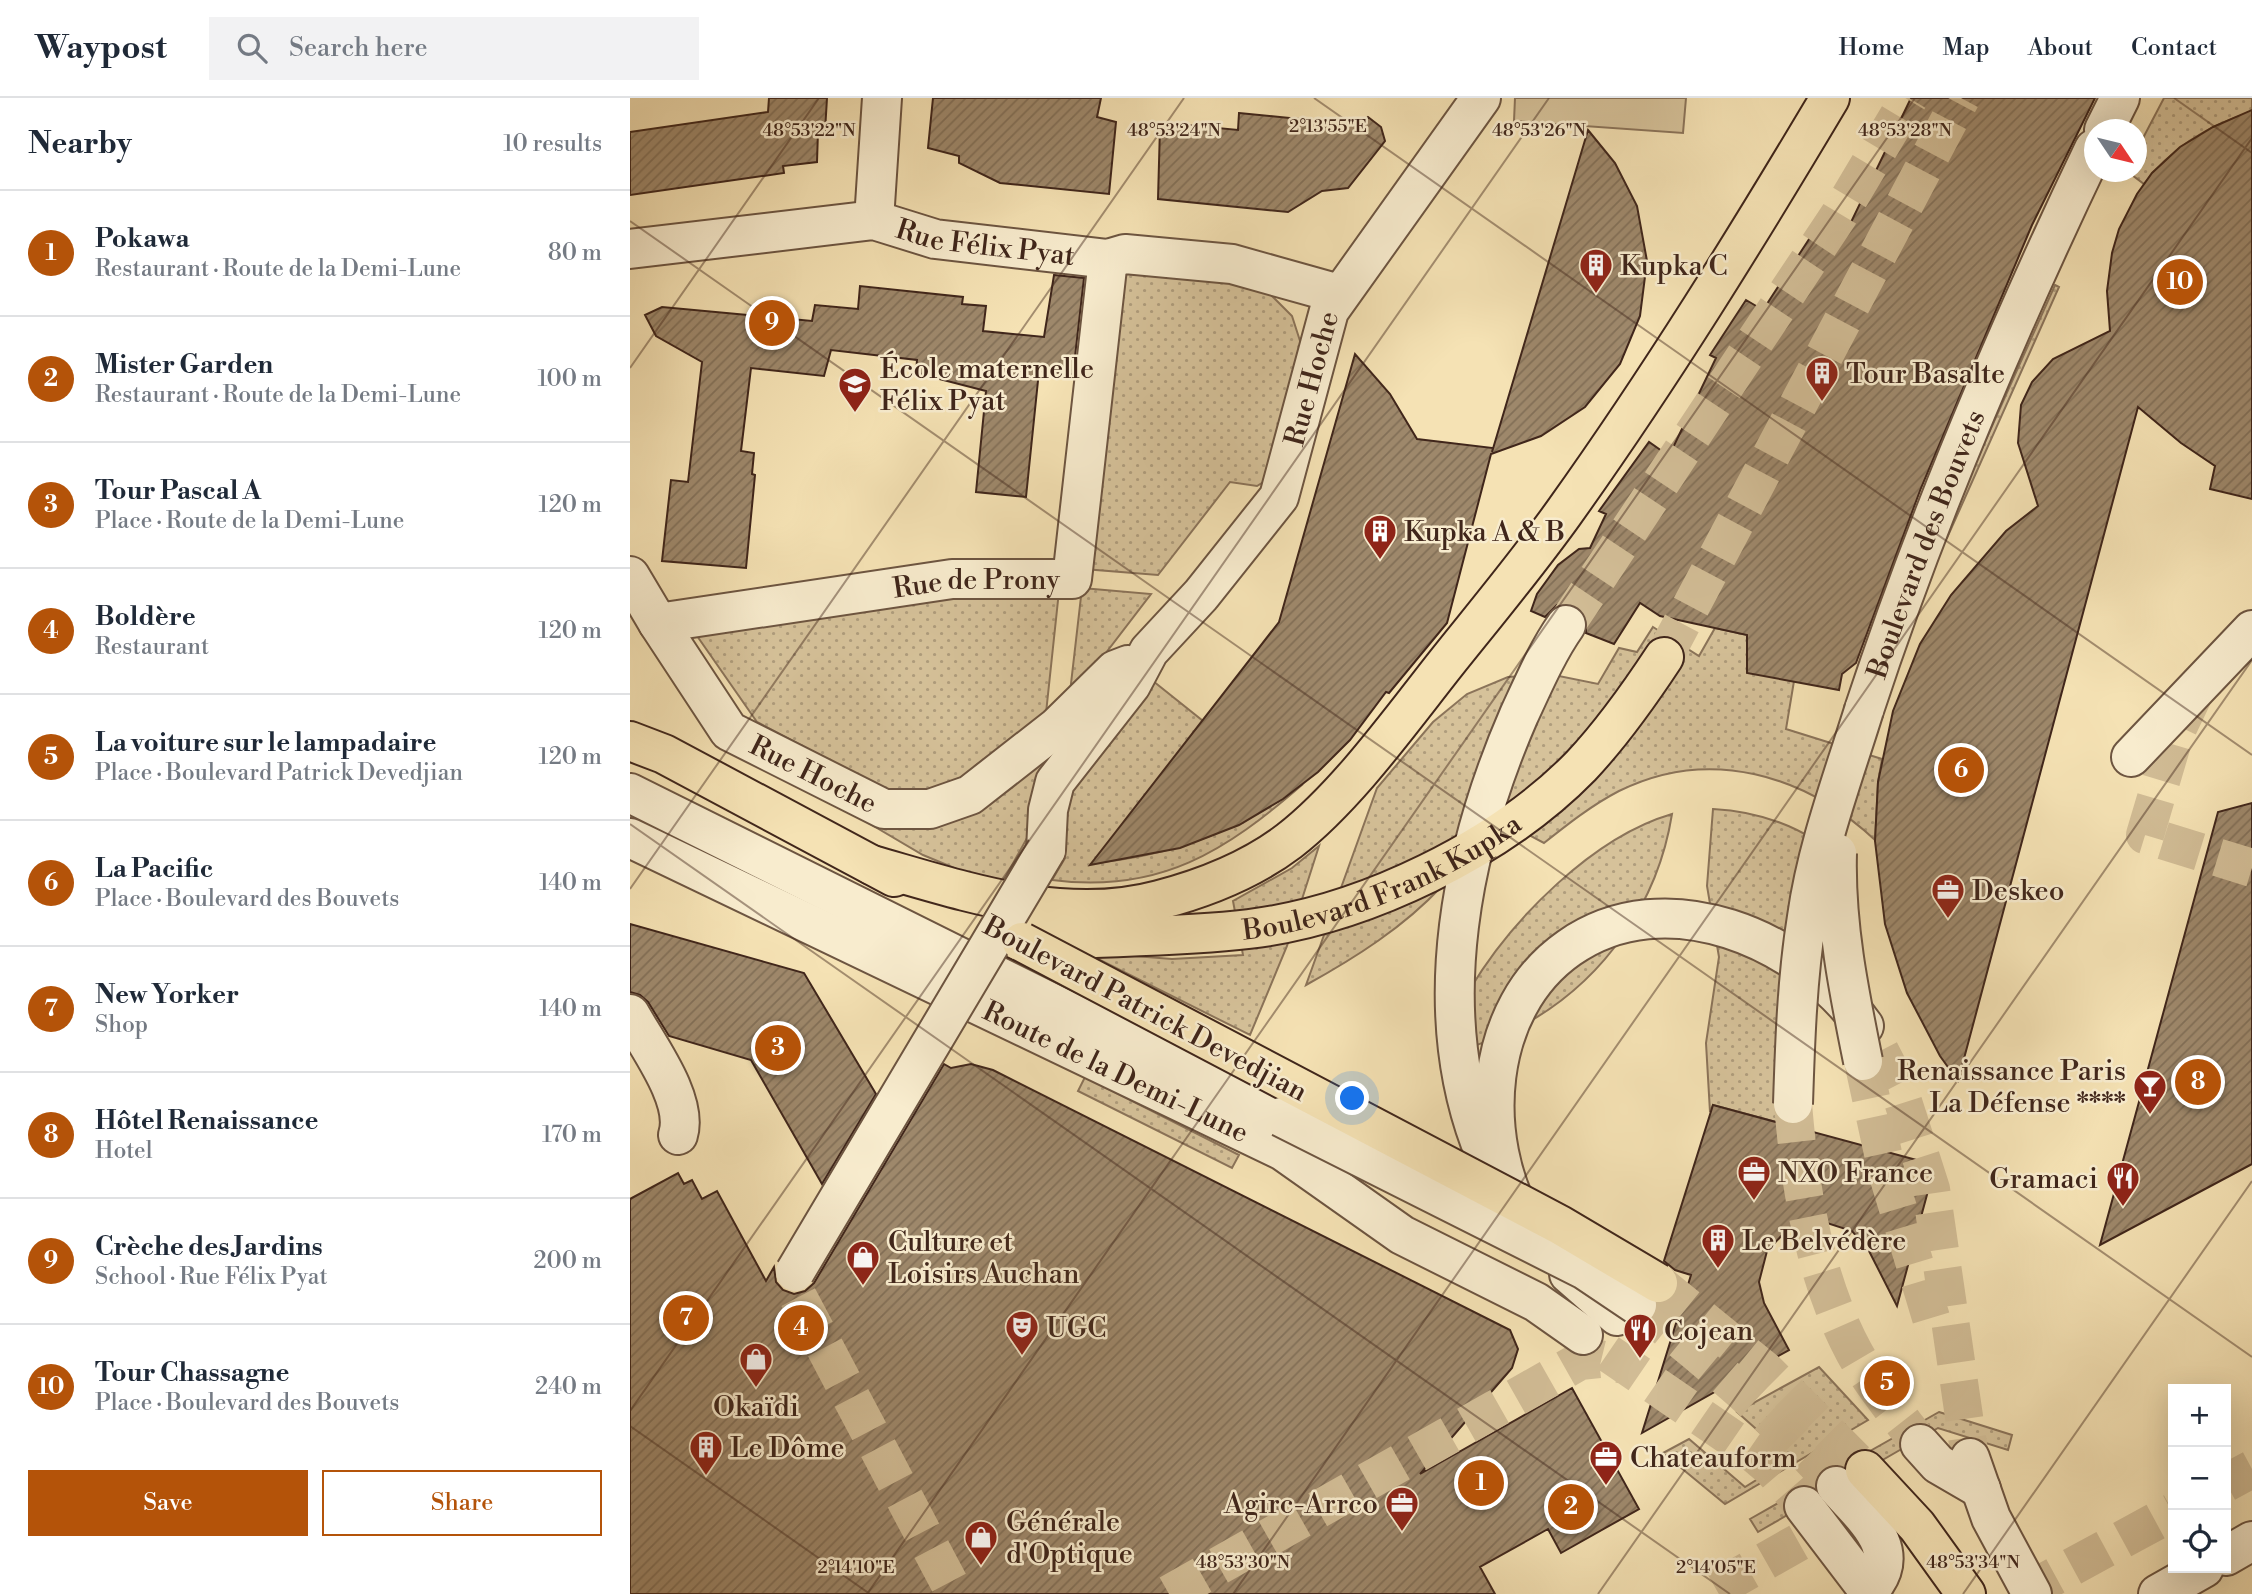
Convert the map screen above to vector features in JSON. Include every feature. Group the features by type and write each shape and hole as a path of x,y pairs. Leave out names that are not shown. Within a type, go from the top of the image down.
{"main road":[{"path":"872,865 980,896 1069,909 1157,901 1237,872 1291,839 1356,773 1399,723 1563,514 1713,293 1830,98"},
{"name":"Boulevard Frank Kupka","path":"1022,942 1249,929 1335,908 1439,867 1479,845 1533,809 1580,767 1625,715 1664,657"},
{"name":"Boulevard Patrick Devedjian","path":"630,725 647,747 1560,1225 1637,1301"},
{"path":"1851,1478 1917,1526 1966,1594"}],"street":[{"path":"874,220 882,98"},
{"name":"Rue Hoche","path":"795,1272 1046,850 1048,810 1055,782 1131,685 1145,659 1279,497 1329,311 1481,98"},
{"path":"2110,119 2120,98"},
{"name":"Boulevard des Bouvets","path":"1864,710 1907,587 1955,466 2033,278 2084,172"},
{"name":"Rue Félix Pyat","path":"630,249 874,220 935,239 1108,259 1125,254 1232,264 1339,294"},
{"name":"Rue de Prony","path":"658,623 952,579 1072,579 1108,259"},
{"path":"630,576 658,623"},
{"name":"Rue Hoche","path":"658,623 729,731 884,809 930,809 970,795 1057,727 1115,670 1145,659"},
{"path":"1566,625 1531,688 1504,751 1468,871 1459,924 1455,983 1457,1035 1487,1140 1493,1175 1531,1232 1563,1269 1637,1301"},
{"path":"2131,757 2252,631"},
{"path":"1487,1140 1497,1064 1528,991 1569,948 1609,928 1647,919 1730,928 1804,966 1837,993 1871,1056 1843,962 1836,895 1837,848 1843,794 1864,710"},
{"path":"1793,1104 1797,1004 1807,916 1820,850 1864,710"},
{"path":"630,793 1585,1270 1637,1301"},
{"name":"Route de la Demi-Lune","path":"630,838 1283,1152 1402,1235 1536,1302 1583,1335"},
{"path":"927,1054 962,996"},
{"path":"630,1014 679,1104 681,1122 678,1135"},
{"path":"1920,1444 1938,1464 1975,1473 1991,1518 2032,1594"},
{"path":"1808,1526 1870,1593 1882,1577 1885,1567 1882,1547 1867,1521 1851,1478"},
{"path":"2231,1553 2252,1541"},
{"path":"2158,1594 2195,1573"}],"shaded area":[{"path":"1515,98 1686,98 1683,133 1514,121"},
{"path":"2164,98 2252,98 2252,112 2192,139 2166,159 2147,180 2147,130"},
{"path":"1127,264 1266,290 1292,316 1301,344 1265,481 1257,486 1230,482 1158,575 1084,569"},
{"path":"2055,285 2059,287 1947,538 1943,536"},
{"path":"1082,588 1151,594 1069,701"},
{"path":"1059,591 1046,713 975,766 978,770 926,793 884,789 757,722 695,633 959,592"},
{"path":"1653,627 1699,656 1715,628 1748,635 1794,681 1786,729 1882,759 1875,840 1848,817 1787,784 1755,774 1722,770 1688,771 1653,778 1619,791 1544,843 1493,816 1456,869 1412,915 1378,941 1306,985 1377,788 1433,722 1467,694 1508,677 1549,674 1598,684 1619,648 1637,652"},
{"path":"1153,681 1203,721 1093,863 1150,854 1204,838 1255,815 1303,784 1246,829 1218,848 1189,862 1159,873 1126,880 1091,883 1052,880 1065,858 1062,847 1065,799"},
{"path":"1075,732 1032,829 1000,887 923,855 843,808 867,816"},
{"path":"1713,809 1766,818 1815,840 1795,936 1784,931 1777,950 1789,980 1778,1079 1780,1123 1713,1105 1710,1112 1706,1043 1719,957 1707,886"},
{"path":"1672,814 1665,846 1641,907 1603,961 1581,984 1527,1023 1442,1058 1470,989 1487,962 1532,909 1584,861 1613,841 1642,825"},
{"path":"1319,846 1287,946 1250,1035 1084,952 1172,959 1243,955 1233,901 1292,868"},
{"path":"1085,1077 1239,1155 1232,1168 1078,1091"},
{"path":"1819,1367 1868,1420 1725,1504 1663,1453 1689,1439 1745,1487 1790,1459 1737,1412"},
{"path":"1939,1412 2012,1435 2008,1450 1938,1428 1758,1532 1750,1519"}],"building":[{"path":"769,98 827,98 825,131 818,131 817,162 783,166 784,173 630,195 630,132 768,112"},
{"path":"933,98 1101,98 1097,117 1116,122 1109,194 1000,183 959,163 959,156 928,148"},
{"name":"Tour Basalte","path":"1911,98 2095,98 2032,225 1921,488 1856,663 1842,674 1839,690 1747,673 1747,635 1660,616 1640,603 1614,644 1586,633 1586,616 1577,606 1567,603 1557,605 1545,617 1531,611 1537,594 1558,565 1579,549 1590,548 1606,514 1599,511 1649,442 1669,456 1716,358 1710,355 1746,300 1763,310 1815,230 1841,243"},
{"path":"2252,110 2252,499 2210,489 2215,466 2181,443 2138,407 1958,1081 1940,1056 1907,993 1885,924 1875,841 1878,782 1893,711 1920,644 1951,595 2006,531 2038,506 2018,443 2021,405 2032,382 2053,359 2110,331 2107,291 2112,253 2119,229 2137,194 2152,173 2180,147 2213,127"},
{"path":"1239,113 1359,125 1368,117 1381,127 1385,141 1348,188 1322,191 1288,212 1158,199 1160,127 1166,128 1166,123 1238,130"},
{"name":"Kupka A & B","path":"1588,130 1615,163 1637,206 1647,261 1640,316 1620,364 1585,407 1541,436 1491,454 1447,623 1389,693 1386,692 1350,740 1318,772 1283,799 1239,825 1180,848 1090,865 1279,622 1355,354 1390,394 1417,439 1493,448 1492,452"},
{"path":"1054,275 1084,278 1073,374 1039,371 1026,497 976,492 986,391 916,373 917,360 831,350 824,376 751,368 741,451 754,453 752,474 755,475 746,568 662,561 671,480 688,482 702,362 656,336 645,315 662,307 812,321 815,305 858,309 860,286 963,297 962,304 986,306 983,331 1044,337"},
{"path":"2252,803 2252,1164 2100,1245 2218,812"},
{"path":"630,924 804,973 876,1094 822,1184 751,1060 669,1036 648,1002 640,995 630,992"},
{"path":"944,1064 951,1068 971,1064 993,1070 1510,1330 1518,1349 1512,1368 1420,1474 1572,1388 1639,1509 1561,1553 1548,1529 1480,1567 1495,1594 630,1594 630,1199 678,1173 684,1184 692,1180 702,1199 717,1191 766,1281 774,1267 776,1282 783,1290 794,1294 805,1291 814,1283"},
{"name":"Le Belvédère","path":"1713,1105 1935,1165 1897,1306 1868,1249 1852,1231 1821,1221 1789,1228 1767,1251 1759,1282 1764,1303 1789,1350 1642,1433 1691,1275 1675,1270 1664,1261"}],"tunnel":[{"path":"1566,625 1839,215 1909,98"},
{"path":"1664,657 1961,98"},
{"path":"2195,692 2175,734 2145,835 2252,868"},
{"path":"1880,1051 1898,1086 1931,1189 1970,1458"},
{"path":"1863,1061 1887,1172 1932,1321"},
{"path":"1793,1104 1811,1231 1840,1323 1861,1364 1920,1444"},
{"path":"811,1245 796,1270 795,1291 955,1594"},
{"path":"1658,1283 1766,1371 1865,1470"},
{"path":"1637,1305 1741,1391 1790,1437 1836,1486"},
{"path":"1608,1353 1752,1452 1772,1469 1804,1506"},
{"path":"1169,1594 1580,1361 1599,1359 1628,1366"},
{"path":"2231,1480 2252,1469"},
{"path":"2022,1594 2168,1515"},
{"path":"1716,1589 1799,1542"}],"place":[{"name":"Tour Chassagne","path":"2180,282"},
{"name":"Kupka C","path":"1596,295"},
{"name":"Crèche des Jardins","path":"772,323"},
{"name":"Tour Basalte","path":"1822,403"},
{"name":"École maternelle Félix Pyat","path":"855,414"},
{"name":"Kupka A & B","path":"1380,561"},
{"name":"La Pacific","path":"1961,770"},
{"name":"Deskeo","path":"1948,920"},
{"name":"Tour Pascal A","path":"778,1048"},
{"name":"Hôtel Renaissance","path":"2198,1082"},
{"name":"Renaissance Paris La Défense ****","path":"2150,1116"},
{"name":"NXO France","path":"1754,1202"},
{"name":"Gramaci","path":"2123,1208"},
{"name":"Le Belvédère","path":"1718,1270"},
{"name":"Culture et Loisirs Auchan","path":"863,1287"},
{"name":"New Yorker","path":"686,1318"},
{"name":"Boldère","path":"801,1328"},
{"name":"UGC","path":"1022,1357"},
{"name":"Cojean","path":"1640,1360"},
{"name":"La voiture sur le lampadaire","path":"1887,1383"},
{"name":"Okaïdi","path":"756,1389"},
{"name":"Le Dôme","path":"706,1477"},
{"name":"Pokawa","path":"1481,1483"},
{"name":"Chateauform","path":"1606,1487"},
{"name":"Mister Garden","path":"1571,1507"},
{"name":"Agirc-Arrco","path":"1402,1533"},
{"name":"Générale d'Optique","path":"981,1567"}]}
